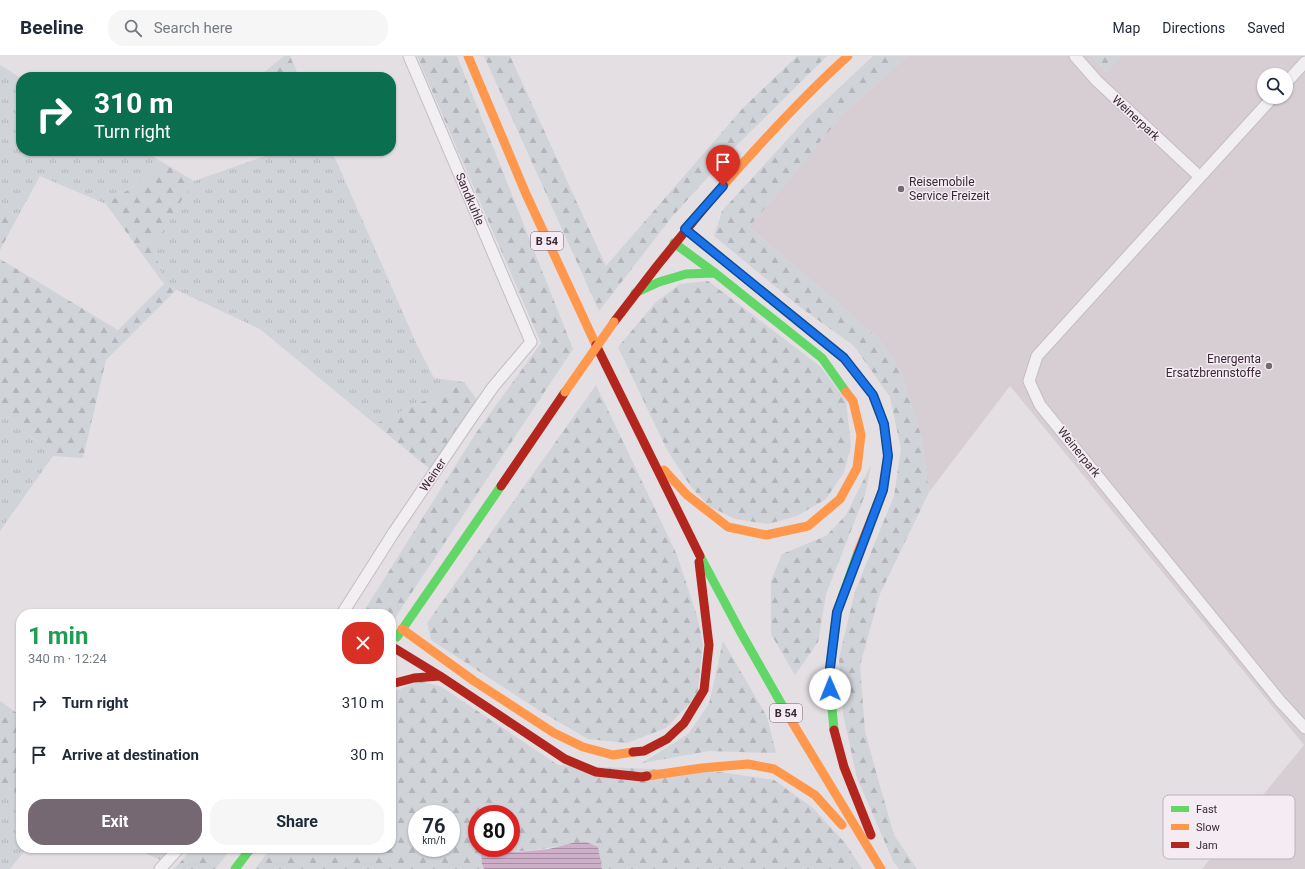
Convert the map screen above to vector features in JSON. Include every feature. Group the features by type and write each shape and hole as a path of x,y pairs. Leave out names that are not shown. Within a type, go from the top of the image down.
{"main road":[{"name":"B 54","path":"468,56 516,170 561,271 648,453 698,552 778,698 824,777 881,869"},
{"path":"396,639 634,294 685,229 781,120 848,56"},
{"path":"685,229 844,358 873,395 884,424 888,456 883,490 837,612 829,676 833,728 844,767 881,869"},
{"path":"648,453 686,495 728,527 766,536 808,526 840,499 857,468 861,435 853,401 822,358 715,273 674,243"},
{"path":"634,294 659,282 686,274 715,273"},
{"path":"402,630 474,681 554,733 583,747 613,755 644,751 667,739 684,723 704,690 709,645 698,552"},
{"path":"396,649 440,676 565,759 596,772 642,777 702,768 748,764 774,769 816,795 881,869"},
{"path":"396,683 414,678 440,676"},
{"path":"235,869 247,853"}],"street":[{"name":"Sandkuhle","path":"409,56 531,342"},
{"name":"Weinerpark","path":"1075,56 1097,82 1200,177"},
{"path":"1293,75 1305,62"},
{"name":"Weinerpark","path":"1267,104 1037,356 1029,381 1040,405 1280,700 1305,728"},
{"name":"Weiner","path":"345,609 394,532 472,417 493,387 531,342"},
{"path":"160,869 174,853"}],"shaded area":[{"path":"907,56 1092,56 1106,72 1121,56 1305,56 1305,869 1202,869 1210,859 1295,859 1295,795 1263,795 1304,745 1010,386 929,492 921,435 901,371 877,337 749,227 844,113"},
{"path":"586,842 598,847 602,869 484,869 482,864 481,857 520,857 520,852 549,849 572,843"}],"green space":[{"path":"284,56 290,56 297,72 264,72"},
{"path":"417,56 457,56 573,349 396,616 396,609 365,609 476,433 541,343"},
{"path":"484,56 510,56 606,266 743,108 797,56 827,56 736,146 671,218 599,311"},
{"path":"873,56 907,56 844,113 749,227 877,337 901,371 921,435 929,492 879,596 860,666 865,731 876,772 894,835 917,869 899,869 893,861 857,778 843,714 839,658 855,591 894,496 901,449 890,397 854,346 800,307 714,236 722,211 807,118"},
{"path":"1092,56 1121,56 1106,72"},
{"path":"0,65 16,75 16,156 152,156 167,165 106,204 40,176 17,218 0,202"},
{"path":"266,156 334,156 417,345 434,378 464,382 375,424 260,329 164,284 153,245 194,181"},
{"path":"167,165 194,181 153,245 164,284 106,204"},
{"path":"0,202 17,218 0,250"},
{"path":"0,259 118,330 164,284 176,290 106,360 83,458 53,456 0,409"},
{"path":"708,281 821,367 846,401 851,446 844,472 826,499 797,516 768,524 735,519 709,506 691,487 667,450 618,347 656,302 680,284"},
{"path":"464,382 477,400 430,469 375,424"},
{"path":"596,385 677,555 698,619 703,645 697,696 666,728 627,743 588,739 540,711 431,640 427,623"},
{"path":"0,409 53,456 0,531"},
{"path":"871,465 865,495 826,594 818,642 795,675 771,634 771,581 782,554 826,536 846,515"},
{"path":"723,641 767,717 776,753 709,751 642,763 688,734 709,704"},
{"path":"418,681 440,686 558,765 719,772 774,780 813,808 846,844 862,869 602,869 600,860 572,843 520,851 520,805 468,805 468,857 485,857 482,864 484,869 255,869 267,853 396,853 396,691"},
{"path":"0,701 16,712 16,792 0,784"},
{"path":"0,784 16,792 16,853 23,853 10,869 0,869"},
{"path":"145,853 169,853 163,861"},
{"path":"188,853 228,853 215,869 174,869"}],"traffic: fast":[{"path":"685,229 806,327"},
{"path":"674,243 715,273 822,358 846,392"},
{"path":"635,293 659,282 686,274 715,273"},
{"path":"397,637 501,486"},
{"path":"834,730 829,676 837,612 858,552"},
{"path":"700,556 786,712"},
{"path":"235,869 247,853"}],"traffic: slow":[{"path":"468,56 526,194 596,345"},
{"path":"709,202 776,127 848,56"},
{"path":"565,392 614,322"},
{"path":"806,327 844,358 873,395 884,424 888,456 883,490 858,552"},
{"path":"664,470 687,495 728,527 766,535 808,526 840,499 857,468 861,435 853,401 846,392"},
{"path":"402,629 474,681 554,733 583,747 613,755 633,752"},
{"path":"786,712 881,869"},
{"path":"647,776 702,768 748,764 774,769 815,795 842,825"}],"traffic: jam":[{"path":"614,322 709,202"},
{"path":"596,345 700,556"},
{"path":"501,486 565,392"},
{"path":"633,752 644,751 667,739 684,723 704,690 709,645 699,562"},
{"path":"396,649 440,676 565,759 596,772 642,777 647,776"},
{"path":"396,683 414,678 440,676"},
{"path":"834,730 844,767 871,835"}],"place":[{"name":"Reisemobile Service Freizeit","path":"901,189"},
{"name":"Energenta Ersatzbrennstoffe","path":"1269,366"}],"route":[{"path":"723,186 685,229 844,358 873,395 884,424 888,456 883,490 858,552 837,612 829,676 830,689"}]}
